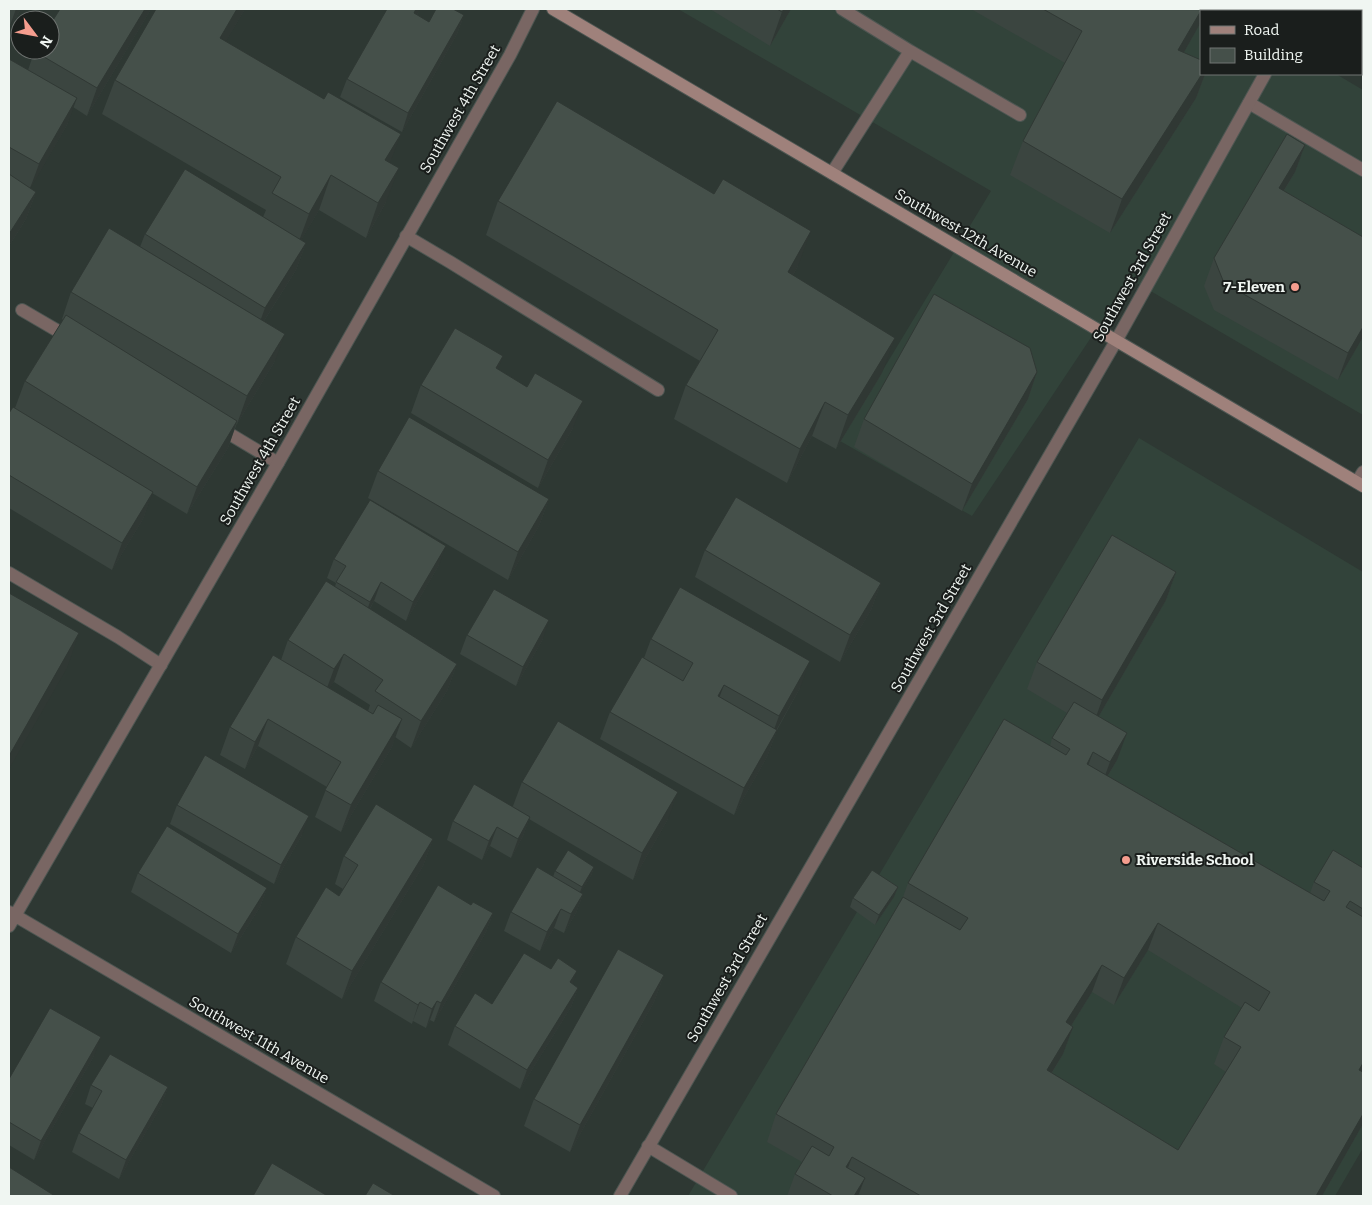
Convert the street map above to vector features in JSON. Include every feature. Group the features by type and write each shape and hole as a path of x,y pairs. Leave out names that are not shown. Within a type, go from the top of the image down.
{"main road":[{"name":"Southwest 12th Avenue","path":"553,9 1116,340 1361,480"}],"street":[{"name":"Southwest 4th Street","path":"11,918 278,463 510,55 534,9"},
{"path":"842,9 1020,115"},
{"path":"832,173 910,51"},
{"name":"Southwest 3rd Street","path":"620,1196 1116,340 1265,75"},
{"path":"1249,103 1363,170"},
{"path":"406,236 658,390"},
{"path":"22,310 81,345"},
{"path":"206,420 278,463"},
{"path":"9,573 118,637 161,665"},
{"name":"Southwest 11th Avenue","path":"11,918 494,1196"},
{"path":"648,1146 731,1196"}],"shaded area":[{"path":"678,9 1250,9 1200,10 1200,75 1338,75 1363,90 1363,415 1130,279 972,516 840,441 991,191"},
{"name":"Riverside School","path":"1139,438 1363,572 1363,1148 1335,1196 688,1196"}],"building":[{"path":"145,9 97,88 49,60 60,60 59,10"},
{"path":"156,9 237,9 220,38 324,99 328,92 401,134 385,160 399,168 378,203 331,175 309,214 272,193 281,177 115,80"},
{"path":"387,9 416,9 414,13 429,22 436,9 453,9 464,15 408,113 347,79"},
{"path":"1043,9 1202,9 1178,50 1200,60 1201,75 1122,199 1023,141 1082,31"},
{"path":"9,59 77,98 39,164 9,147"},
{"path":"557,101 714,194 723,179 811,231 788,272 895,338 848,415 825,402 800,449 686,385 718,330 498,201"},
{"path":"1287,134 1305,145 1279,188 1363,237 1363,327 1348,353 1224,283 1214,258"},
{"path":"185,169 306,243 265,308 145,234"},
{"path":"9,174 36,192 9,234"},
{"path":"109,228 285,334 247,396 71,292"},
{"path":"934,294 1030,348 1037,372 972,484 864,419"},
{"path":"66,315 237,421 197,487 25,381"},
{"path":"455,328 503,356 496,368 527,387 535,373 583,401 548,460 421,385"},
{"path":"13,407 153,492 122,543 9,475 9,413"},
{"path":"409,417 549,499 518,552 378,471"},
{"path":"736,497 881,583 850,635 705,550"},
{"path":"370,500 446,546 413,602 381,582 370,602 336,582 346,566 334,559"},
{"path":"1112,535 1176,572 1102,700 1037,662"},
{"path":"326,581 457,664 421,721 375,691 383,680 344,654 334,669 288,640"},
{"path":"680,587 810,661 779,716 724,685 718,696 777,730 744,788 610,712 642,657 683,681 693,663 651,639"},
{"path":"494,589 549,620 523,667 467,635"},
{"path":"9,593 79,633 9,756"},
{"path":"273,655 373,714 378,705 402,719 351,805 325,790 341,762 268,719 255,742 230,727"},
{"path":"1074,702 1127,733 1110,762 1093,752 1087,764 1324,901 1330,891 1314,882 1333,850 1363,868 1363,909 1350,901 1346,907 1363,917 1363,1063 1359,1070 1363,1072 1363,1114 1316,1196 921,1196 852,1157 846,1167 865,1178 854,1196 833,1196 795,1174 812,1146 829,1156 834,1147 776,1114 903,897 960,930 968,918 908,883 1004,719 1066,755 1070,749 1052,738","holes":["1158,923 1270,992 1259,1011 1245,1002 1224,1037 1241,1047 1178,1150 1047,1070 1073,1027 1066,1022 1102,965 1124,978"]},
{"path":"558,721 678,792 642,853 522,782"},
{"path":"205,755 309,816 281,865 177,805"},
{"path":"474,784 530,817 518,839 497,827 489,841 453,821"},
{"path":"376,804 433,839 352,971 296,937 326,887 339,896 358,865 344,856"},
{"path":"167,826 267,888 238,934 138,873"},
{"path":"568,850 594,867 582,887 555,871"},
{"path":"537,867 583,894 571,914 561,909 547,932 511,912"},
{"path":"872,870 898,887 879,915 853,898"},
{"path":"438,885 471,905 473,902 493,913 441,1003 437,1001 432,1009 420,1002 418,1005 381,982"},
{"path":"618,949 664,975 580,1125 534,1099"},
{"path":"524,953 551,969 558,958 577,971 570,982 578,988 527,1070 455,1026 475,993 492,1004"},
{"path":"50,1008 101,1037 41,1141 9,1122 9,1079"},
{"path":"110,1054 168,1087 126,1160 79,1133 102,1091 91,1085"},
{"path":"272,1163 326,1195 253,1196"},
{"path":"9,1167 55,1196 9,1196"},
{"path":"373,1183 395,1196 365,1196"}],"place":[{"name":"7-Eleven","path":"1295,287"},
{"name":"Riverside School","path":"1126,860"}]}
